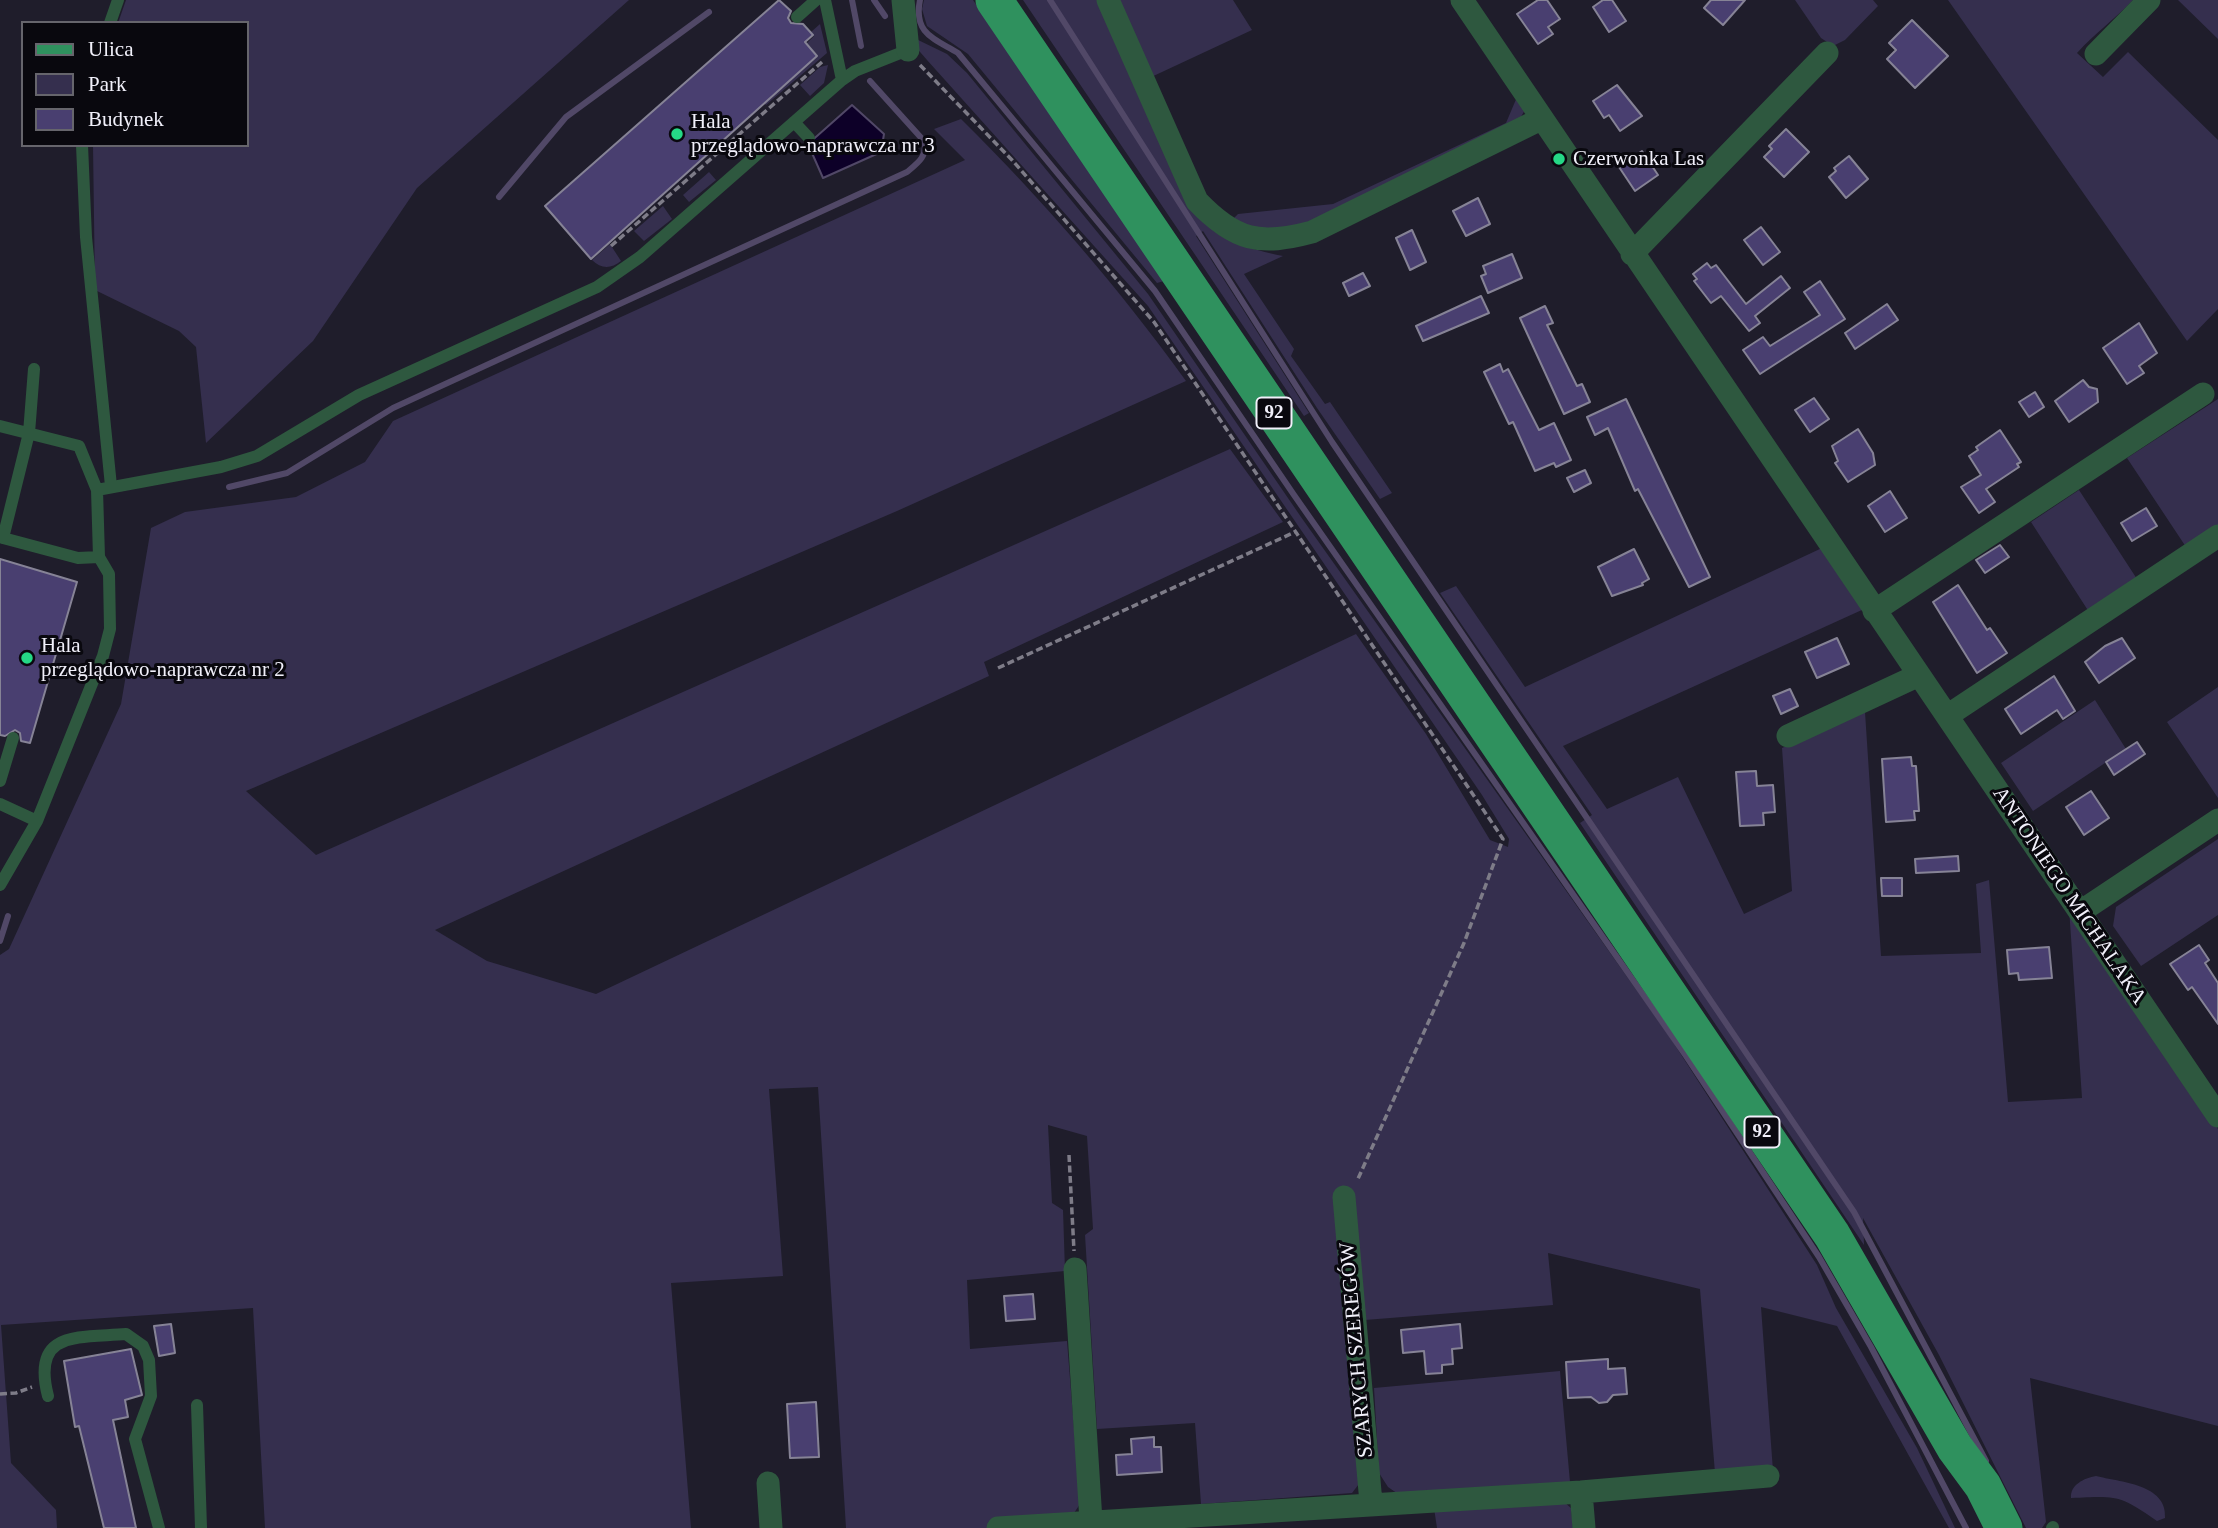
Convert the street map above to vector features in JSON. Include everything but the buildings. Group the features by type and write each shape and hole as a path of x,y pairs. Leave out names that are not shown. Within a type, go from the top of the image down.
{"main road":[{"name":"92","path":"994,0 1832,1235 1955,1448 1983,1486 2004,1528"},
{"name":"92","path":"1955,1448 1985,1528"}],"street":[{"path":"903,0 908,50"},
{"path":"1108,0 1197,201 1217,223 1247,238 1277,241 1312,232 1541,119"},
{"name":"ANTONIEGO MICHALAKA","path":"1462,0 2218,1116"},
{"path":"2096,54 2148,0"},
{"path":"1632,254 1827,53"},
{"path":"1874,611 2203,394"},
{"path":"1947,716 2218,536"},
{"path":"1788,736 1919,676"},
{"path":"2080,912 2218,820"},
{"name":"SZARYCH SZEREGÓW","path":"1344,1197 1371,1503"},
{"path":"1075,1269 1091,1521"},
{"path":"998,1528 1581,1492 1768,1476"},
{"path":"768,1483 771,1528"},
{"path":"1581,1492 1584,1528"}],"lane":[{"path":"111,21 118,0"},
{"path":"797,17 816,0"},
{"path":"825,0 842,80"},
{"path":"97,490 221,467 257,456 359,395 597,287 640,257 842,80 855,71 908,50"},
{"path":"794,121 809,138"},
{"path":"82,147 86,237 111,486"},
{"path":"34,369 29,433 2,537 78,558 99,557"},
{"path":"0,426 79,446 97,490 99,557 109,574 111,615 107,641 37,821 0,885"},
{"path":"0,781 13,738"},
{"path":"0,804 37,821"},
{"path":"46,1389 47,1354 54,1344 65,1339 126,1334 143,1346 149,1360 151,1396 135,1439 159,1528"},
{"path":"197,1405 201,1528"}],"path":[{"path":"908,50 932,80 1012,160 1154,322 1503,839 1488,884 1409,1069 1395,1090 1360,1177 1344,1197"},
{"path":"611,246 818,64 836,54"},
{"path":"761,104 766,110"},
{"path":"998,668 1295,532"},
{"path":"1069,1155 1075,1269"},
{"path":"0,1394 46,1389"}],"green space":[{"path":"126,0 629,0 417,188 313,341 206,443 196,347 179,331 95,290 93,147 248,147 248,21 119,21"},
{"path":"924,0 973,0 1164,281 1157,283 968,54 927,26 922,9"},
{"path":"1023,0 1101,0 1194,212 1214,230 1235,242 1283,256 1244,274 1294,349 1291,356 1325,404 1330,402 1392,493 1380,499 1317,408 1203,231 1196,236 1309,413 1304,416"},
{"path":"1113,0 1233,0 1252,30 1147,79"},
{"path":"1795,0 1873,0 1878,6 1845,40 1833,46 1821,38"},
{"path":"1948,0 2133,0 2077,53 2103,77 2128,52 2218,140 2218,309 2187,341"},
{"path":"2178,0 2218,0 2218,39"},
{"path":"820,24 827,53 766,105 764,103 818,56 807,43 814,36 811,32"},
{"path":"914,38 947,54 967,73 1148,294 1301,517 1669,1036 1817,1265 1836,1308 1917,1448 1955,1528 1949,1528 1837,1326 1761,1307 1773,1471 1715,1473 1700,1289 1548,1253 1553,1305 1365,1320 1362,1480 1352,1493 1201,1504 1195,1423 1097,1429 1085,1235 1093,1229 1087,1136 1048,1125 1052,1203 1063,1210 1065,1271 967,1280 970,1349 1067,1341 1080,1504 1074,1513 987,1528 846,1528 818,1087 769,1089 783,1276 671,1283 691,1528 265,1528 253,1308 1,1325 11,1463 56,1510 57,1528 0,1528 0,955 9,949 121,704 151,528 185,512 296,497 365,462 393,421 965,160 934,129 961,119 1079,246 1134,312 1186,381 897,511 246,791 316,855 1230,449 1283,522 984,662 989,676 435,930 487,961 596,994 1356,634 1426,734 1490,840 1508,847 1509,839 1482,795 1148,306 927,60 914,45"},
{"path":"828,65 824,83 810,96 800,85 820,67"},
{"path":"1517,97 1526,108 1518,122 1355,204 1285,231 1228,224 1238,214 1333,204 1506,123"},
{"path":"709,172 716,180 689,202 683,195"},
{"path":"663,206 672,219 644,241 634,231"},
{"path":"610,244 621,261 606,267 592,260"},
{"path":"2218,399 2218,526 2186,547 2127,458"},
{"path":"2079,490 2137,579 2089,612 2031,522"},
{"path":"1822,548 1864,609 1563,746 1607,809 1678,777 1744,914 1792,891 1782,748 1865,712 1881,956 1981,953 1976,884 1989,880 2008,1102 2082,1098 2069,908 2218,1129 2218,1426 2030,1378 2046,1522 2042,1528 2026,1528 1939,1355 1863,1218 1864,1245 1580,823 1592,815 1440,593 1456,586 1525,687"},
{"path":"2218,687 2218,798 2167,722"},
{"path":"2095,700 2126,749 2033,811 2001,763"},
{"path":"2218,839 2218,915 2141,966 2113,926 2116,907"},
{"path":"1560,1371 1570,1482 1401,1496 1388,1487 1379,1473 1374,1388"},
{"path":"2096,1476 2151,1491 2164,1507 2165,1518 2157,1521 2125,1501 2108,1497 2071,1498 2073,1489 2079,1483"},
{"path":"1564,1502 1571,1508 1573,1528 1437,1528 1434,1508"}],"shaded area":[{"path":"852,105 884,134 881,152 823,178 808,144"}],"waterway":[{"path":"852,0 861,46"},
{"path":"874,0 885,16"},
{"path":"920,0 920,21 923,28 934,39 958,53 1155,291 1294,495 1686,1056 1819,1257 1871,1347 1966,1528"},
{"path":"1050,0 1332,442 1854,1212 1986,1461"},
{"path":"499,197 566,117 709,12"},
{"path":"229,487 287,473 393,408 907,172 923,155 924,141 870,81"},
{"path":"0,941 8,916"}],"place":[{"name":"Hala przeglądowo-naprawcza nr 3","path":"677,134"},
{"name":"Czerwonka Las","path":"1559,159"},
{"name":"Hala przeglądowo-naprawcza nr 2","path":"27,658"}]}
